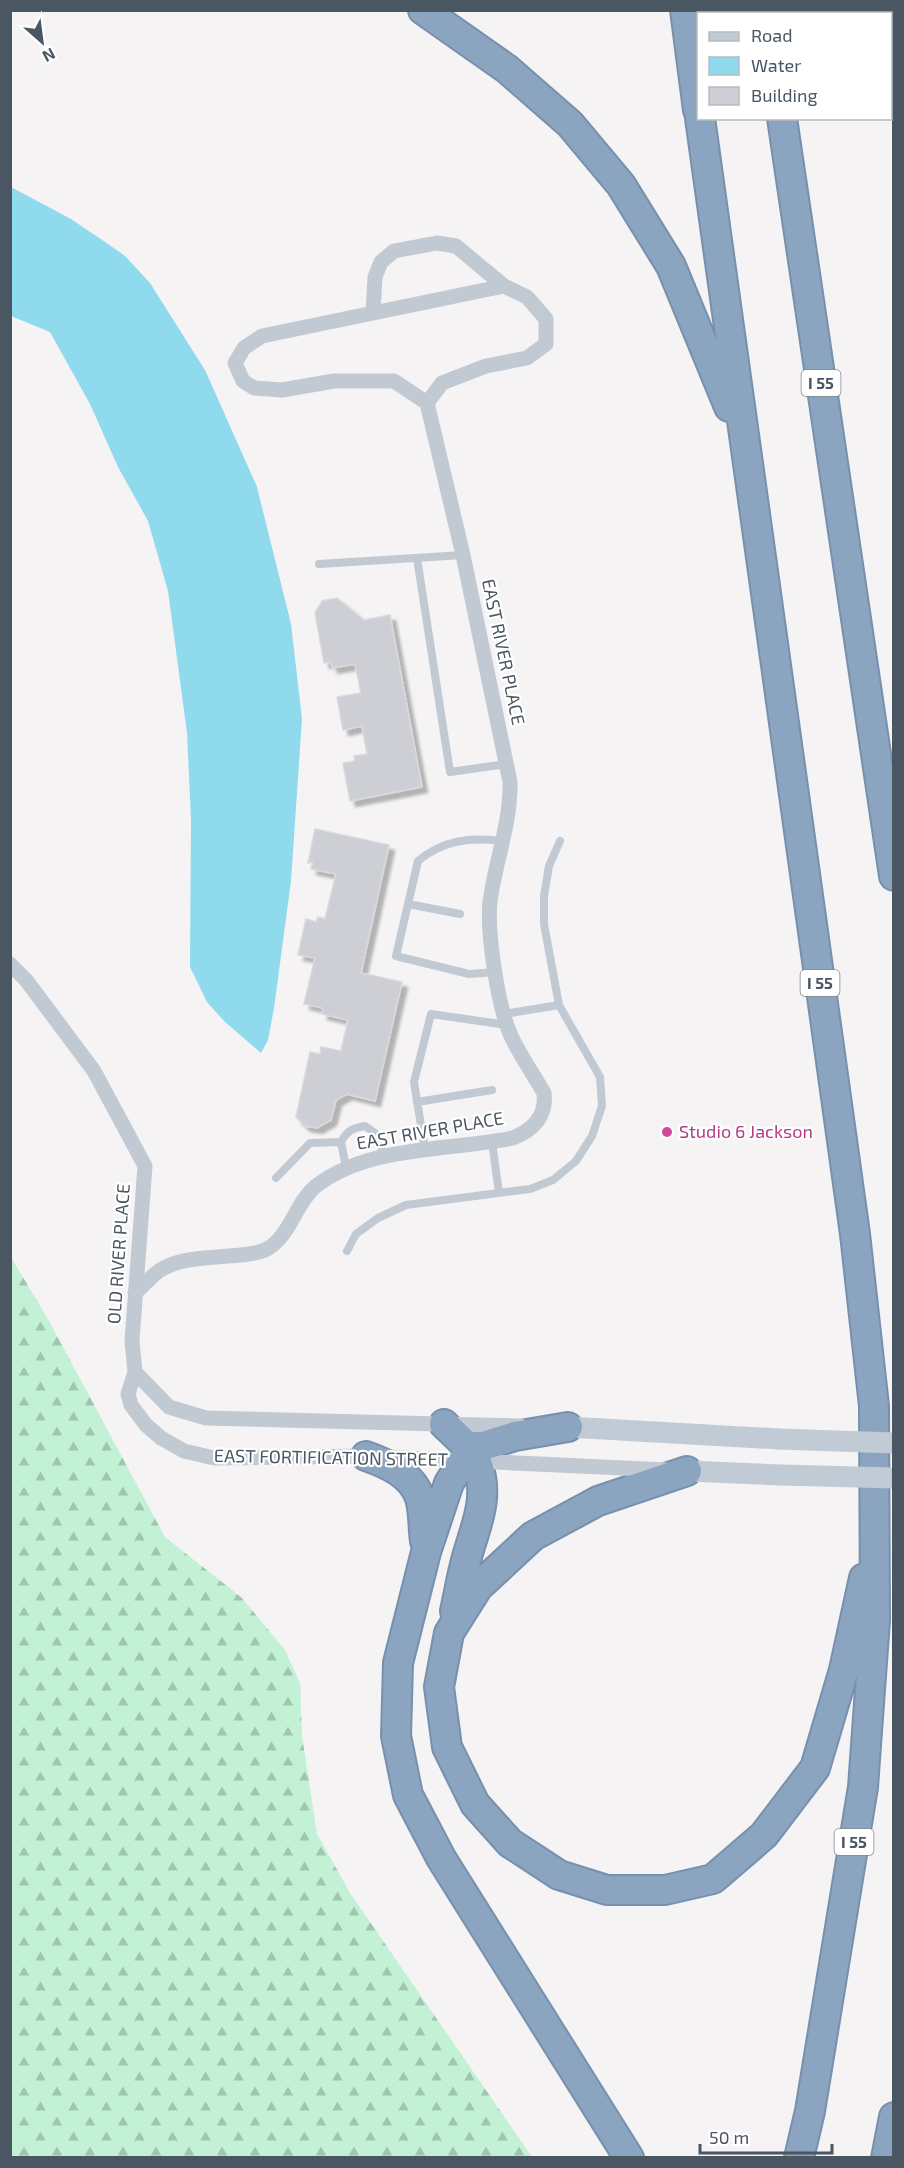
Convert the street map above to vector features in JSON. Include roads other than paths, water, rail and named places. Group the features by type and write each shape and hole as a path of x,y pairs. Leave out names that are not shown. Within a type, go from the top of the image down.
{"highway":[{"path":"423,10 507,69 570,124 621,184 671,267 745,445"},
{"path":"685,10 697,96"},
{"name":"I 55","path":"700,120 855,1234 874,1406 875,1620 863,1787 810,2111 799,2157"},
{"name":"I 55","path":"782,120 894,876"},
{"path":"860,648 894,777"},
{"path":"444,1424 469,1458 483,1488 481,1516 467,1557 439,1687 447,1747 475,1804 510,1843 559,1875 607,1890 665,1890 713,1879 764,1835 814,1768 844,1670 875,1523"},
{"path":"568,1427 515,1436 469,1458 449,1483 426,1552 398,1663 396,1736 408,1795 441,1858 629,2157"},
{"path":"366,1456 392,1466 413,1484 421,1499 426,1552"},
{"path":"449,1633 478,1587 532,1536 598,1501 687,1471"},
{"path":"886,2157 894,2116"}],"street":[{"path":"373,312 375,277 381,262 394,251 437,243 456,246 504,286 527,297 546,319 546,344 527,358 486,366 441,383 427,403 394,381 334,381 282,390 254,388 243,381 235,363 244,348 262,336 504,286"},
{"name":"EAST RIVER PLACE","path":"135,1293 156,1273 174,1264 190,1260 255,1254 268,1248 278,1240 301,1203 314,1188 346,1167 385,1157 492,1142 524,1134 542,1115 545,1104 544,1093 520,1054 506,1020 496,972 488,911 510,797 506,764 463,555 427,403"},
{"name":"OLD RIVER PLACE","path":"10,964 26,980 94,1071 145,1166 132,1341 135,1372"},
{"name":"EAST FORTIFICATION STREET","path":"894,1443 568,1427 206,1418 169,1407 135,1372 128,1394 131,1405 146,1425 161,1438 184,1451 214,1458 366,1456 469,1458 687,1471 894,1478"}],"lane":[{"path":"320,564 463,555"},
{"path":"417,558 450,772 506,764"},
{"path":"496,972 469,974 396,956 418,861 429,852 453,841 480,838 502,841"},
{"path":"346,1251 356,1234 378,1218 406,1205 530,1189 553,1180 576,1161 592,1136 602,1106 600,1077 559,1005 544,924 544,896 549,866 560,841"},
{"path":"408,904 460,914"},
{"path":"425,1150 414,1082 431,1014 506,1020 559,1005"},
{"path":"417,1102 492,1090"},
{"path":"346,1167 340,1142 347,1131 365,1126 375,1133 385,1157"},
{"path":"276,1178 310,1143 340,1142"},
{"path":"492,1142 499,1193"}],"water":[{"path":"11,187 71,219 108,244 125,256 150,283 205,370 257,487 291,624 302,719 291,881 274,1008 268,1040 261,1053 224,1021 207,1002 190,967 191,820 187,733 168,591 148,521 118,467 90,404 50,332 11,316"}],"place":[{"name":"Studio 6 Jackson","path":"667,1132"}]}
